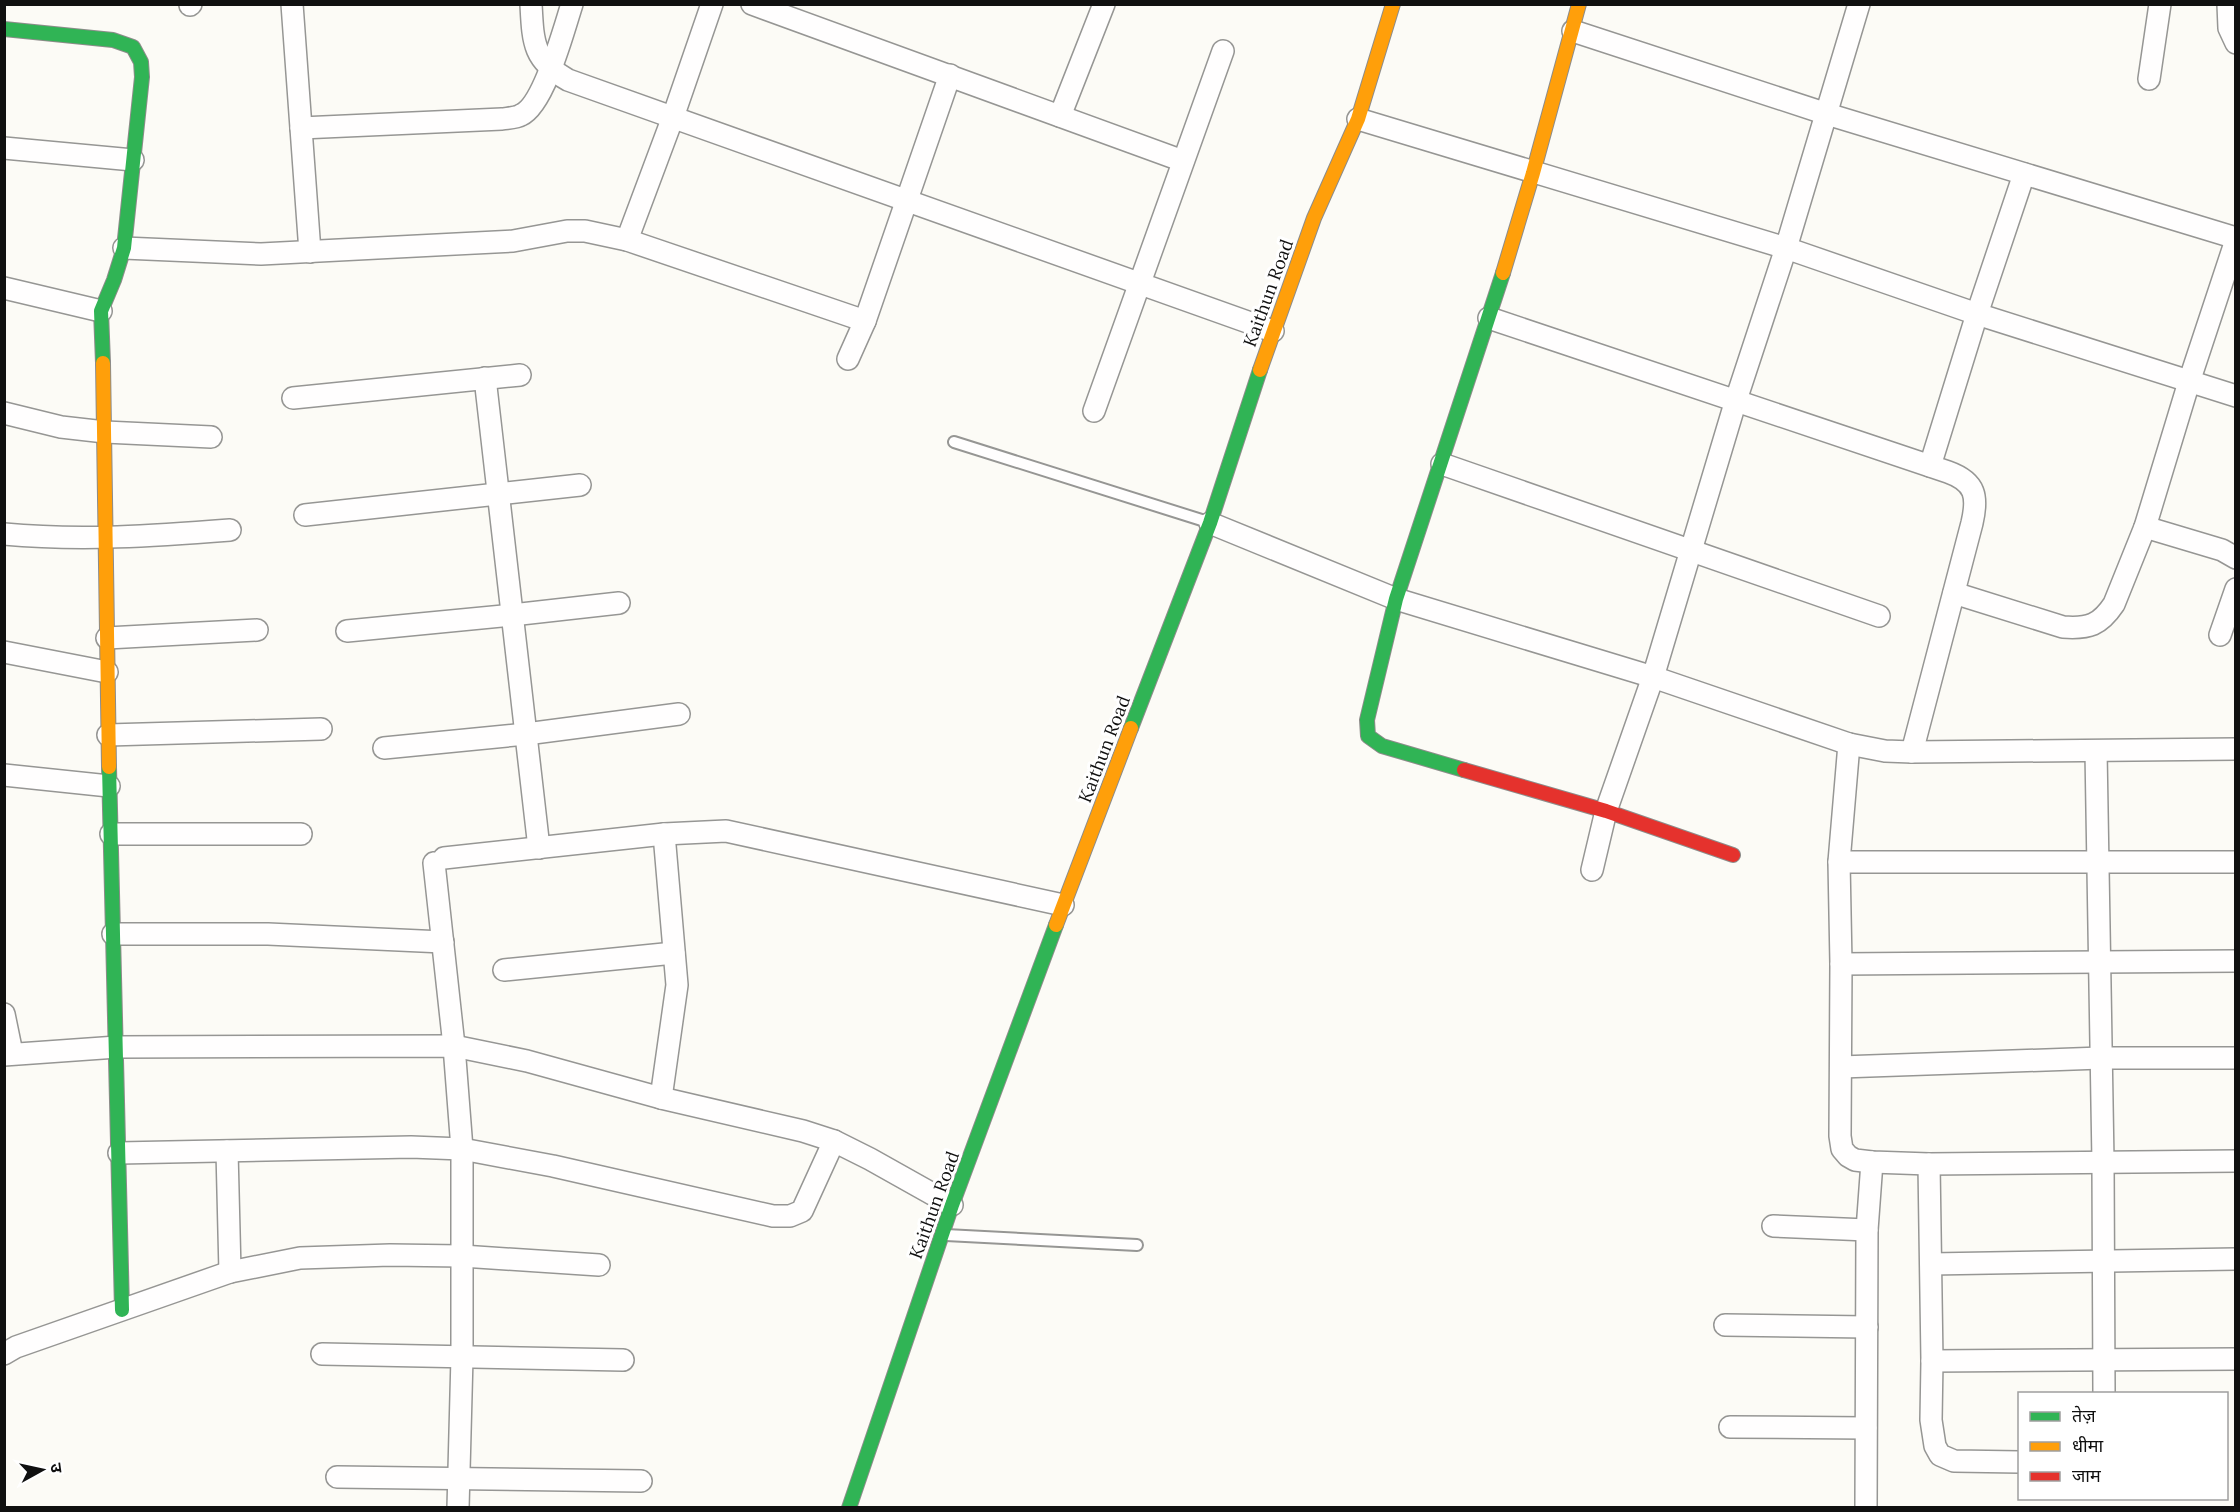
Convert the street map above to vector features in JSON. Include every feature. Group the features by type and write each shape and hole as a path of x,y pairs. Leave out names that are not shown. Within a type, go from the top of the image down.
{"street":[{"path":"292,4 310,252"},
{"path":"531,4 533,36 540,58 550,70 568,80 1273,331"},
{"path":"301,128 502,119 522,115 534,103 550,70 572,4"},
{"path":"627,240 712,4"},
{"path":"752,4 1183,161"},
{"path":"1060,116 1104,4"},
{"name":"Kaithun Road","path":"849,1508 952,1205 1063,905 1210,523 1273,331 1314,218 1358,119 1393,4"},
{"path":"1579,4 1533,173 1489,318 1396,599 1367,720 1368,736 1382,746 1606,811 1733,855"},
{"path":"1592,870 1606,811 1653,677 1859,4"},
{"path":"2149,79 2160,4"},
{"path":"2229,4 2229,28 2235,43"},
{"path":"4,29 113,40 133,47 141,62 142,77 124,248 101,311 105,432 109,786 122,1310"},
{"path":"1572,31 1827,114 2235,239 2145,527 2114,603 2102,620 2094,625 2063,627 1954,593"},
{"path":"1094,411 1223,51"},
{"path":"848,359 864,321 950,75"},
{"path":"1358,119 1786,248 1977,314 2235,396"},
{"path":"4,148 133,160"},
{"path":"1930,466 1977,314 2024,174"},
{"path":"124,248 261,254 513,241 567,231 585,231 627,240 864,321"},
{"path":"4,288 101,311"},
{"path":"1489,318 1961,477 1972,489 1975,499 1972,523 1912,752"},
{"path":"293,398 520,375"},
{"path":"484,378 539,848"},
{"path":"4,413 61,427 105,432 211,437"},
{"path":"1442,464 1879,616"},
{"path":"305,515 580,485"},
{"path":"1210,523 1396,599 1653,677 1849,744 1885,751 1912,752 2235,749"},
{"path":"2145,527 2222,550 2235,558"},
{"path":"4,534 55,538 106,538 230,530"},
{"path":"2220,635 2235,589"},
{"path":"347,631 619,603"},
{"path":"107,638 256,630"},
{"path":"4,652 107,672"},
{"path":"384,748 526,734 679,714"},
{"path":"108,735 321,729"},
{"path":"1849,744 1839,862 1840,1136 1842,1149 1855,1160 1929,1164 2235,1161"},
{"path":"2096,751 2103,1162 2104,1392"},
{"path":"4,775 109,786"},
{"path":"458,1508 462,1357 462,1149 443,942 439,860 664,834 726,831 1063,905"},
{"path":"111,834 301,834"},
{"path":"661,1098 677,985 664,834"},
{"path":"1839,862 2235,862"},
{"path":"113,934 268,934 443,942"},
{"path":"504,970 674,953"},
{"path":"1841,964 2235,961"},
{"path":"4,1014 8,1054 117,1047 454,1046 527,1061 661,1098 802,1131 834,1142 952,1205"},
{"path":"1841,1067 2101,1058 2235,1058"},
{"path":"119,1153 411,1147 462,1149 554,1166 773,1216 790,1216 802,1211 834,1142"},
{"path":"227,1151 230,1272"},
{"path":"1866,1508 1867,1230 1872,1162"},
{"path":"1929,1164 1932,1435 1935,1446 1940,1455 1954,1461 2018,1462"},
{"path":"1773,1226 1867,1230"},
{"path":"4,1354 16,1347 230,1272 300,1258 390,1255 462,1256 599,1265"},
{"path":"1931,1264 2235,1259"},
{"path":"1725,1325 1867,1327"},
{"path":"322,1354 622,1360"},
{"path":"1932,1361 2235,1359"},
{"path":"1730,1427 1866,1428"},
{"path":"337,1477 641,1481"},
{"path":"855,1490 865,1508"}],"lane":[{"path":"954,442 1210,523"},
{"path":"942,1235 1137,1245"}],"traffic: fast":[{"path":"4,29 113,40 133,47 141,62 142,77 124,248 101,311 103,363"},
{"path":"1464,770 1382,746 1368,736 1367,720 1396,599 1503,273"},
{"path":"1131,728 1210,523 1260,370"},
{"path":"109,767 122,1310"},
{"path":"849,1508 952,1205 1056,925"}],"traffic: slow":[{"path":"1260,370 1314,218 1358,119 1393,4"},
{"path":"1503,273 1579,4"},
{"path":"103,363 109,767"},
{"path":"1056,925 1131,728"}],"traffic: jam":[{"path":"1464,770 1606,811 1733,855"}]}
